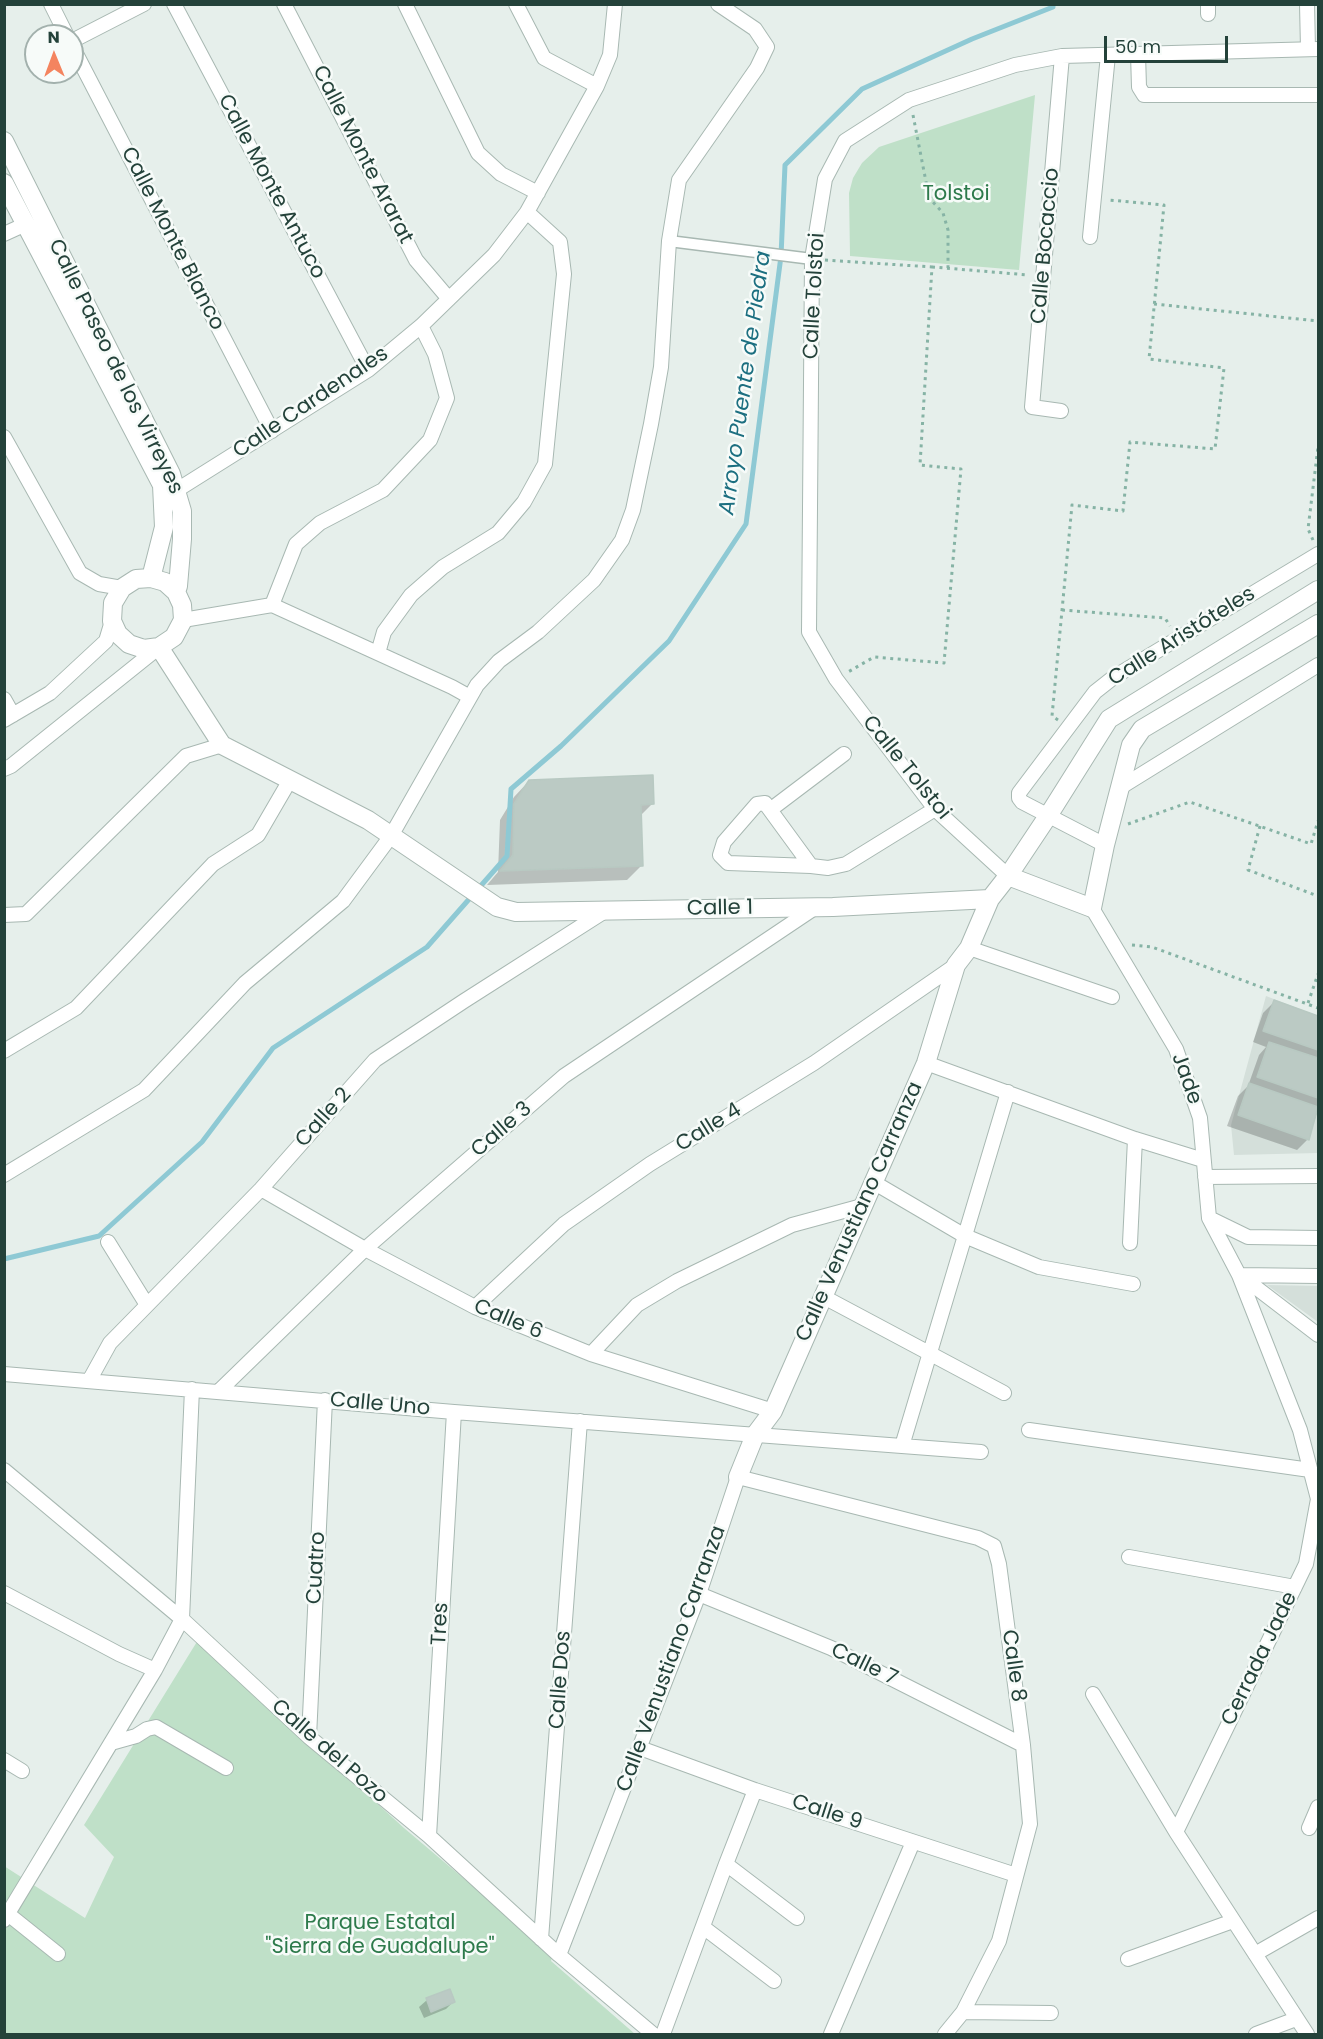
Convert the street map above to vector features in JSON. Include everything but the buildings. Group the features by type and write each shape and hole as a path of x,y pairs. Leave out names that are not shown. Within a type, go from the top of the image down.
{"street":[{"path":"51,4 61,24"},
{"path":"84,36 144,4"},
{"name":"Calle Monte Antuco","path":"174,4 368,370"},
{"name":"Calle Monte Ararat","path":"284,4 417,260 449,299"},
{"path":"405,4 478,153 501,174 538,193"},
{"path":"516,4 544,58 597,86"},
{"name":"Calle Cardenales","path":"177,490 368,370 420,326 494,255 527,212 597,86 610,55 615,4"},
{"path":"4,1175 144,1090 245,983 343,901 391,836 477,685 499,661 538,632 594,580 622,540 636,499 661,367 669,241 680,180 757,68 767,46 755,29 718,4"},
{"path":"1307,4 1313,49"},
{"name":"Calle Tolstoi","path":"1008,876 935,809 836,679 809,632 812,259 825,179 844,141 909,100 1015,65 1062,56 1313,49"},
{"path":"1138,54 1139,87 1144,95 1155,97 1318,95"},
{"path":"1090,237 1108,55"},
{"name":"Calle Bocaccio","path":"1061,411 1032,407 1062,56"},
{"name":"Calle Monte Blanco","path":"84,69 272,431"},
{"name":"Calle Paseo de los Virreyes","path":"4,141 177,490 182,511 183,539 176,592 182,605 183,620"},
{"name":"Calle Paseo de los Virreyes","path":"4,183 162,485 164,527 151,578"},
{"path":"378,653 384,632 411,595 443,567 498,533 524,502 545,464 564,274 560,242 527,212"},
{"path":"4,234 26,224"},
{"path":"669,241 812,259"},
{"path":"272,605 296,544 320,523 383,490 430,440 447,398 435,354 420,326"},
{"path":"4,437 80,573 99,584 122,588"},
{"name":"Calle Aristóteles","path":"1048,816 1022,802 1019,793 1095,692 1114,677 1318,554"},
{"path":"4,699 9,718 50,693 106,641 112,621 113,603 122,588 136,579 151,578 165,582 176,592"},
{"name":"Calle Venustiano Carranza","path":"559,1954 699,1594 738,1477 755,1435 773,1411 926,1063 956,965 969,948 990,899 1048,816 1109,718 1318,590"},
{"path":"4,769 11,766 174,637 183,620 272,605 470,697"},
{"path":"112,621 118,634 129,644 144,649 159,647"},
{"path":"1008,876 1092,908 1131,745 1142,729 1318,624"},
{"path":"4,915 26,914 186,756 222,745 159,647"},
{"path":"1121,787 1318,665"},
{"name":"Calle 1","path":"222,745 368,820 497,907 516,912 816,907 990,899"},
{"path":"770,810 844,754"},
{"path":"4,1052 76,1008 213,864 258,835 290,780"},
{"path":"811,866 765,803 757,804 724,842 720,855 728,863 828,868 846,864 935,809"},
{"path":"1048,816 1108,838"},
{"name":"Calle 3","path":"219,1391 365,1249 564,1076 816,907"},
{"name":"Jade","path":"1092,908 1176,1049 1200,1118 1209,1218 1239,1275"},
{"name":"Calle 2","path":"89,1381 110,1343 261,1189 375,1060 607,910"},
{"path":"969,948 1112,997"},
{"name":"Calle 4","path":"475,1307 564,1224 650,1164 814,1063 956,965"},
{"path":"926,1063 1136,1139 1203,1160"},
{"path":"902,1446 1008,1092"},
{"path":"1130,1243 1136,1139"},
{"path":"1205,1177 1318,1176"},
{"path":"873,1182 965,1236 1039,1267 1133,1284"},
{"name":"Calle 6","path":"261,1189 365,1249 475,1307 591,1354 773,1411"},
{"path":"591,1354 637,1305 677,1281 792,1225 862,1206"},
{"path":"1209,1218 1248,1237 1318,1238"},
{"path":"108,1242 147,1305"},
{"path":"1239,1275 1318,1276"},
{"path":"1239,1275 1318,1335"},
{"name":"Cerrada Jade","path":"1176,1832 1306,1564 1318,1499 1300,1430 1239,1275"},
{"path":"822,1296 1004,1393"},
{"name":"Calle Uno","path":"4,1374 453,1412 981,1452"},
{"path":"58,1954 6,1917 155,1670 182,1620 192,1389"},
{"name":"Cuatro","path":"309,1737 324,1400"},
{"name":"Tres","path":"429,1836 453,1412"},
{"name":"Calle Dos","path":"541,1939 580,1421"},
{"path":"1029,1430 1310,1470"},
{"name":"Calle del Pozo","path":"4,1470 182,1620 309,1737 429,1836 541,1939 653,2034"},
{"name":"Calle 8","path":"738,1477 978,1538 994,1546 999,1563 1023,1745 1030,1824 999,1941 963,2012 945,2034"},
{"path":"1129,1557 1295,1587"},
{"path":"4,1593 119,1654 155,1670"},
{"name":"Calle 7","path":"699,1594 831,1648 1023,1745"},
{"path":"1093,1695 1176,1832 1307,2034"},
{"path":"111,1743 156,1727 226,1768"},
{"name":"Calle 9","path":"640,1748 755,1790 1016,1875"},
{"path":"4,1760 22,1771"},
{"path":"663,2034 755,1790"},
{"path":"1309,1828 1318,1807"},
{"path":"831,2034 913,1842"},
{"path":"726,1864 797,1918"},
{"path":"1255,1954 1318,1918"},
{"path":"1128,1959 1233,1920"},
{"path":"703,1927 774,1981"},
{"path":"963,2012 1051,2013"},
{"path":"1256,2034 1296,2019"}],"path":[{"path":"909,100 928,192 932,201 943,213 948,230 948,268"},
{"path":"1068,729 1052,716 1072,505 1123,511 1130,442 1215,449 1224,368 1149,359 1164,205 1094,199"},
{"path":"812,259 1043,276"},
{"path":"836,679 874,657 944,663 961,469 920,465 932,267"},
{"path":"1154,304 1318,321"},
{"path":"1313,540 1308,530 1318,447"},
{"path":"1062,610 1165,618 1179,638"},
{"path":"1108,838 1190,802 1311,844 1318,821"},
{"path":"1260,826 1248,870 1318,896"},
{"path":"1112,943 1152,947 1318,1008"},
{"path":"1307,1004 1318,974"}],"shaded area":[{"path":"1266,996 1318,1016 1318,1153 1234,1155 1231,1125"},
{"path":"1267,1285 1318,1286 1318,1322"}],"green space":[{"name":"Tolstoi","path":"1035,95 1019,270 850,256 849,193 853,178 862,163 879,147"},
{"name":"Parque Estatal \"Sierra de Guadalupe\"","path":"198,1640 404,1828 553,1954 551,1961 635,2034 5,2034 4,1866 85,1918 114,1857 84,1825"}],"waterway":[{"name":"Arroyo Puente de Piedra","path":"4,1259 99,1236 202,1142 273,1048 427,947 507,856 511,789 561,746 669,641 746,524 781,256 785,165 862,89 972,39 1053,7 1053,4"}]}
